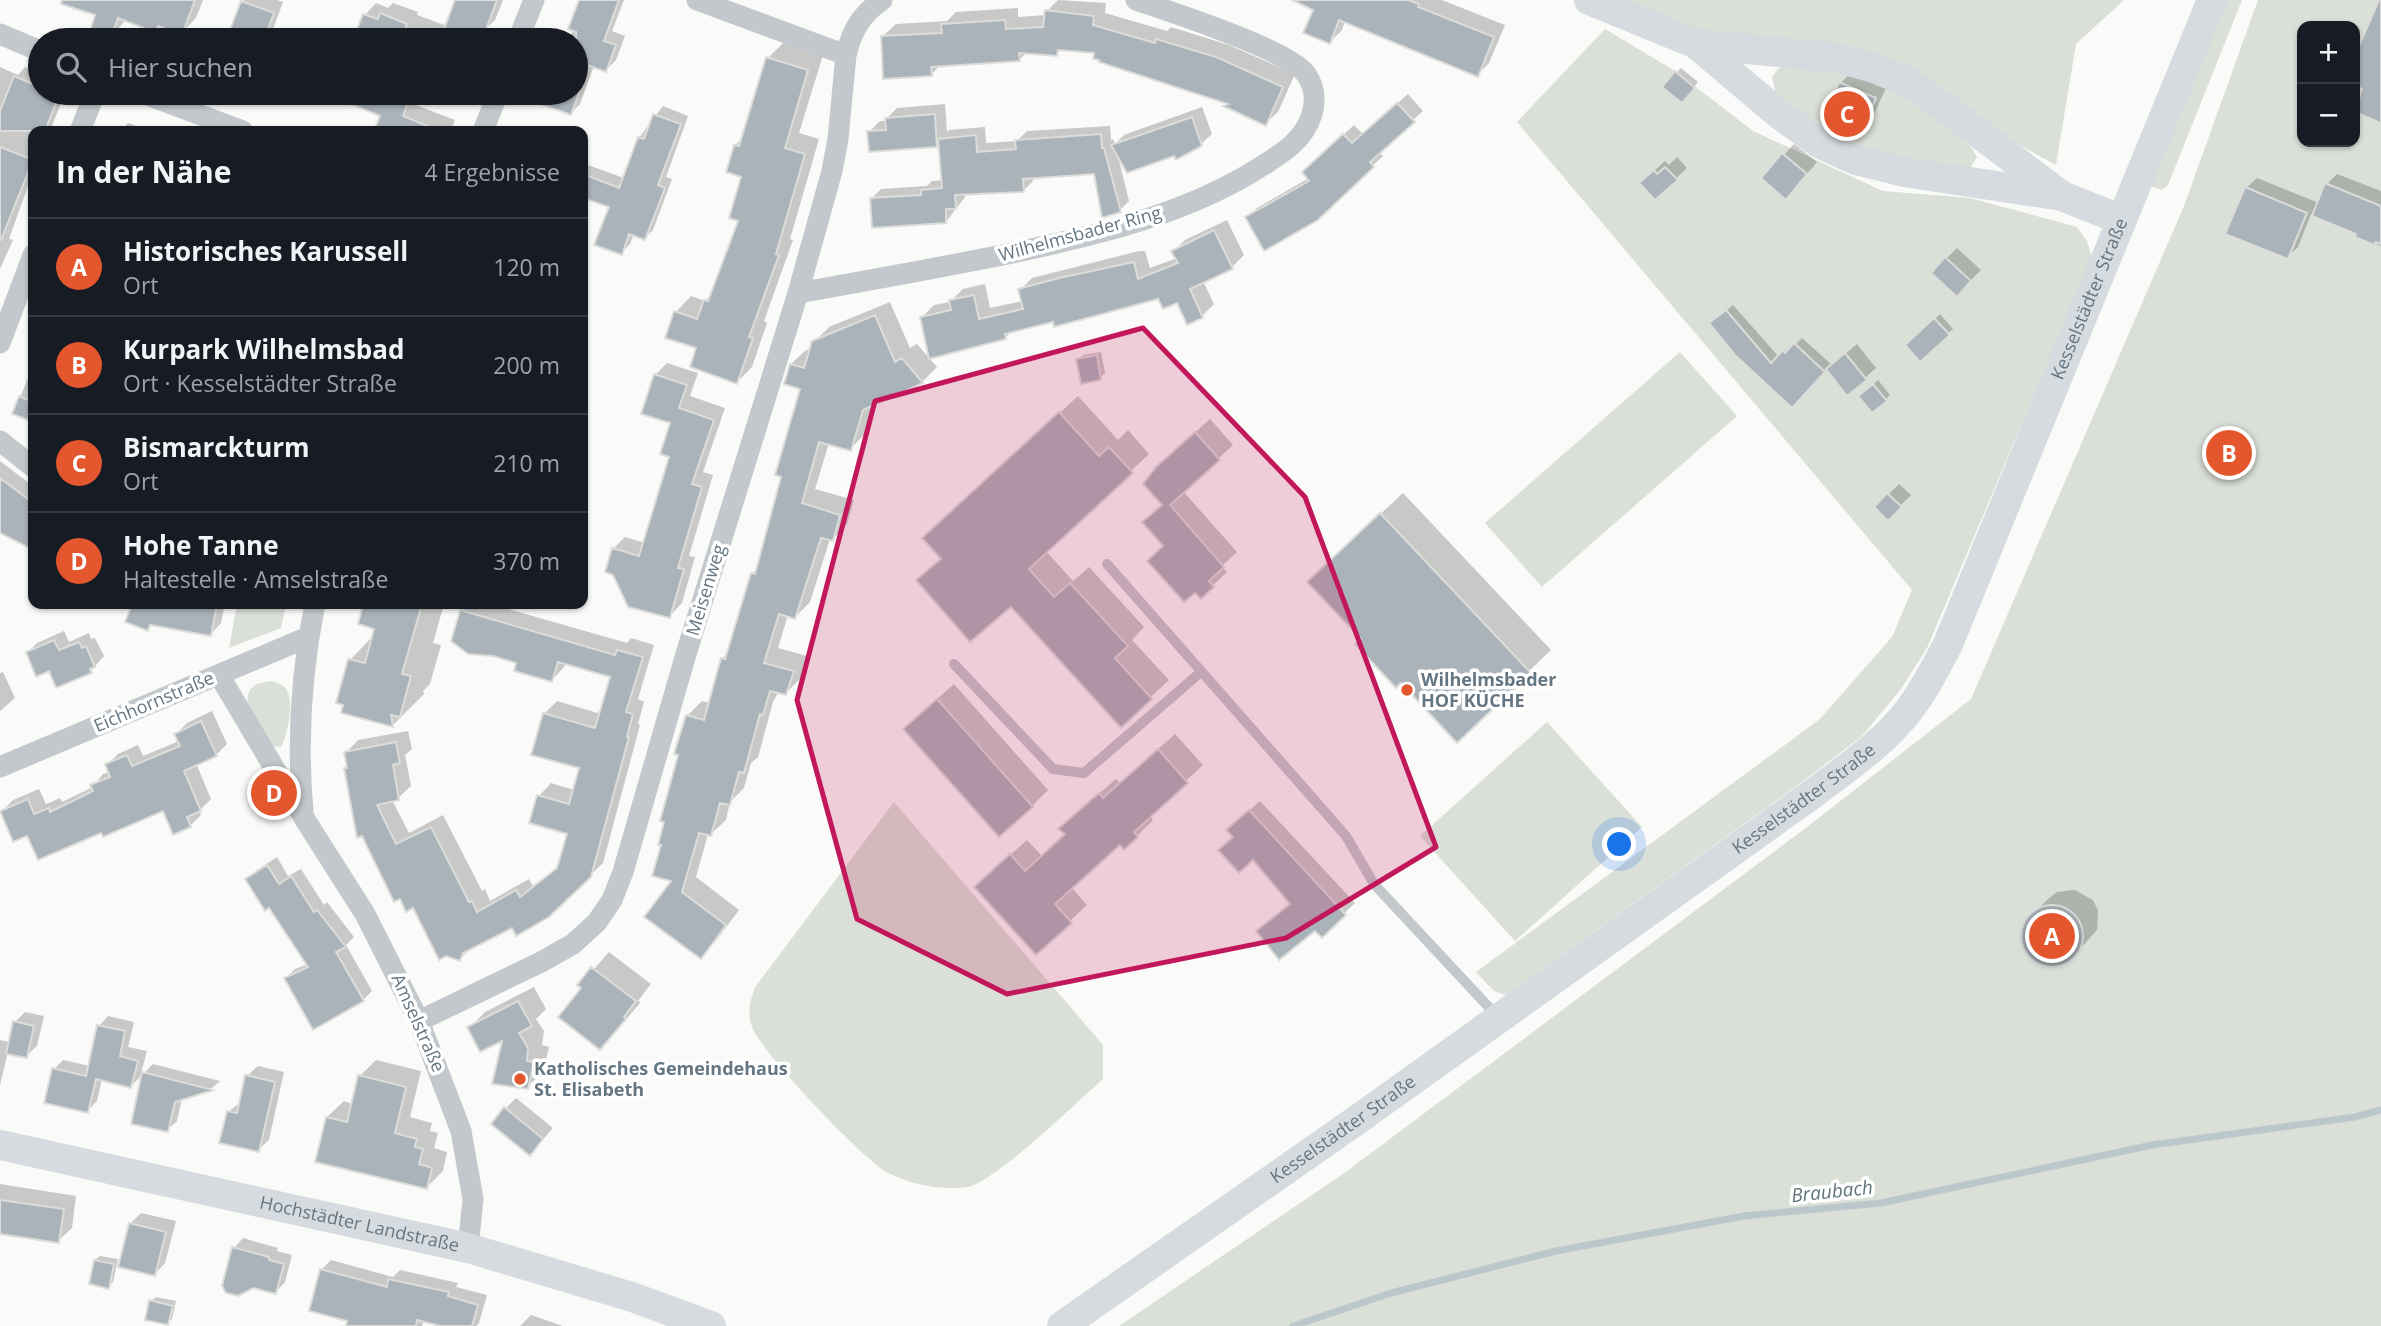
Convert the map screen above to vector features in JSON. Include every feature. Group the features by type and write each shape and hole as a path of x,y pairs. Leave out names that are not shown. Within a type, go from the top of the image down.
{"main road":[{"path":"1589,0 1696,44 1838,58 1874,68 1906,82 1940,104 2062,195 2122,220"},
{"name":"Kesselstädter Straße","path":"1062,1326 1811,795 1874,746 1908,712 1927,684 1948,644 2212,0"},
{"path":"1696,44 1819,143 1856,160 1904,172 2062,195"},
{"name":"Hochstädter Landstraße","path":"0,1145 468,1248 632,1297 711,1326"}],"street":[{"path":"522,28 534,0"},
{"path":"697,0 846,55 851,33 860,18 882,0"},
{"name":"Wilhelmsbader Ring","path":"797,293 989,258 1135,223 1197,200 1246,177 1298,140 1307,128 1315,102 1314,87 1304,72 1283,57 1200,22 1136,0"},
{"path":"0,34 28,46"},
{"name":"Meisenweg","path":"419,1021 573,944 597,922 612,900 623,872 693,630 832,172 846,55"},
{"path":"82,126 90,105"},
{"path":"174,105 230,126"},
{"path":"485,126 493,105"},
{"path":"0,343 28,268"},
{"path":"0,441 28,463"},
{"name":"Amselstraße","path":"304,818 299,738 308,637 314,609"},
{"name":"Eichhornstraße","path":"0,767 308,637"},
{"name":"Amselstraße","path":"219,674 304,818 365,914 419,1021 461,1131 473,1199 468,1248"}],"lane":[{"path":"1107,564 1346,836 1374,884 1499,1018"},
{"path":"954,664 1053,769 1084,773 1200,672"}],"highlighted area":[{"path":"1143,328 1305,497 1436,847 1286,938 1007,994 857,919 797,700 875,401"}],"shaded area":[{"path":"1622,0 2124,0 2076,44 2056,165 1992,130 1928,85 1700,32"},
{"path":"2223,0 2242,0 2168,185 2162,190 2152,187 2148,178"},
{"path":"2258,0 2381,0 2381,1326 1119,1326 1343,1174 1807,827 1971,699 2184,206"},
{"path":"1605,29 1675,71 1753,131 1883,191 1970,198 2077,227 2087,241 2092,258 1927,648 1901,689 1862,736 1506,995 1494,991 1476,972 1820,719 1892,637 1912,590 1517,122"},
{"path":"1793,62 1832,66 1935,109 1977,157 1968,171 1862,153 1777,99 1772,77 1778,69"},
{"path":"1680,352 1737,416 1542,587 1485,523"},
{"path":"236,609 285,609 281,628 229,648"},
{"path":"271,681 282,685 289,697 288,724 281,747 271,746 252,716 247,700 254,686"},
{"path":"1547,722 1642,827 1515,941 1420,836"},
{"path":"894,802 1103,1045 1103,1079 1015,1157 980,1182 967,1187 946,1188 914,1183 885,1171 834,1125 792,1080 760,1040 750,1021 750,1006 756,986"}],"building":[{"path":"62,0 195,0 185,28 143,28 118,18 114,28 91,28 95,15 61,4"},
{"path":"455,0 497,0 486,28 444,28"},
{"path":"579,0 619,0 604,41 616,45 606,72 588,65 588,28 568,28"},
{"path":"1292,0 1408,0 1419,4 1418,7 1494,37 1478,77 1339,20 1330,44 1303,33 1313,10"},
{"path":"2381,0 2381,123 2360,114 2360,44"},
{"path":"241,1 274,13 268,28 231,28"},
{"path":"1045,10 1094,16 1093,25 1155,43 1156,39 1216,57 1283,87 1266,126 1223,106 1228,104 1099,62 1093,59 1094,53 1058,50 1057,56 1019,53 1020,61 931,67 932,76 883,79 881,36 942,33 941,24 1005,20 1006,29 1043,27"},
{"path":"380,13 407,24 406,28 358,28 363,14 378,19"},
{"path":"766,57 808,70 785,148 805,154 776,254 779,255 749,337 753,338 737,384 690,367 696,348 665,338 674,311 697,319 704,300 708,301 738,221 729,218 741,177 726,172 734,145 739,146"},
{"path":"1675,71 1695,88 1682,103 1662,87"},
{"path":"14,76 28,82 28,105 55,105 47,126 28,126 28,131 0,131 0,111"},
{"path":"1839,82 1876,98 1860,136 1823,120"},
{"path":"1397,103 1415,122 1370,162 1374,167 1318,220 1264,251 1245,217 1309,181 1302,172 1343,134 1352,143"},
{"path":"354,105 407,105 403,116 427,126 376,126 380,116"},
{"path":"544,105 575,105 571,115"},
{"path":"653,114 681,124 658,185 665,188 645,240 629,234 622,255 594,245 609,207 588,200 588,176 619,188 638,137 644,139"},
{"path":"935,114 937,147 869,152 867,131 886,130 885,118"},
{"path":"1192,117 1202,146 1176,160 1174,156 1127,173 1111,145"},
{"path":"1101,134 1102,148 1121,212 1102,218 1094,174 1023,179 1024,192 955,195 956,209 946,209 946,223 872,228 870,198 921,195 921,190 942,188 938,139 976,135 977,152 1016,149 1015,140"},
{"path":"0,147 28,158 28,172 0,240"},
{"path":"1782,153 1807,174 1786,200 1761,178"},
{"path":"1665,167 1678,180 1655,200 1639,183 1654,170 1657,174"},
{"path":"2325,183 2381,206 2381,244 2376,242 2374,245 2355,237 2356,234 2312,216"},
{"path":"2245,187 2307,213 2288,259 2225,234"},
{"path":"1214,230 1233,269 1190,289 1203,318 1187,325 1177,303 1163,309 1158,299 1054,327 1053,322 1005,334 1006,339 929,359 920,317 951,310 949,300 974,295 979,319 1023,309 1018,289 1059,278 1134,262 1138,279 1178,263 1171,251"},
{"path":"1945,257 1971,281 1957,297 1931,273"},
{"path":"1726,310 1771,363 1794,343 1825,372 1792,408 1735,355 1709,323"},
{"path":"875,315 895,362 902,358 923,383 863,410 851,451 819,442 802,503 840,515 833,541 821,538 795,619 779,614 764,663 794,671 786,695 770,691 763,715 760,714 744,773 739,772 730,805 720,803 711,836 699,833 682,892 726,925 701,959 644,917 671,881 652,876 661,845 658,845 664,822 660,821 678,755 674,754 686,715 704,720 721,658 725,659 751,573 755,574 781,477 775,475 800,389 784,384 790,364 804,368 812,341"},
{"path":"1934,318 1950,335 1920,362 1905,345"},
{"path":"1845,353 1867,380 1847,396 1826,369"},
{"path":"1097,355 1101,380 1081,384 1076,359"},
{"path":"654,374 687,385 679,408 714,420 692,484 702,487 678,568 684,569 670,618 628,607 613,575 605,572 612,548 639,556 669,457 660,454 670,423 641,414"},
{"path":"1873,384 1887,401 1872,413 1858,396"},
{"path":"19,396 28,400 28,420 12,414"},
{"path":"1059,412 1099,456 1109,447 1133,473 1029,569 1054,597 1070,583 1128,646 1115,658 1152,699 1121,728 1011,607 970,642 916,580 941,559 922,538"},
{"path":"1195,432 1220,460 1170,505 1224,567 1209,581 1214,587 1201,599 1195,593 1184,602 1147,561 1163,546 1142,522 1162,505 1143,484 1156,467"},
{"path":"0,478 28,499 28,547 0,533"},
{"path":"1887,493 1902,507 1888,521 1874,507"},
{"path":"1380,513 1531,673 1457,743 1401,683 1396,688 1355,644 1361,639 1307,582"},
{"path":"130,609 216,609 211,636 150,625 148,631 125,622"},
{"path":"362,609 421,609 402,674 411,676 400,717 391,715 393,727 341,713 343,705 336,703 348,659 365,663 374,629 358,624"},
{"path":"460,610 615,655 617,650 643,657 626,712 633,714 629,737 591,877 549,917 516,936 512,928 463,953 460,961 446,956 439,960 413,908 406,912 400,899 394,902 362,836 357,838 344,768 347,768 344,752 396,742 400,763 393,765 399,800 377,805 396,844 431,827 469,902 472,901 477,912 516,890 520,897 557,868 567,834 529,823 537,795 569,804 579,768 531,755 543,713 595,728 610,677 558,662 552,682 514,671 516,663 493,656 468,654 451,641"},
{"path":"54,640 59,650 79,642 82,648 86,646 95,667 90,669 92,673 56,688 49,671 36,677 26,652"},
{"path":"937,699 1033,807 999,837 903,729"},
{"path":"201,721 217,756 184,771 201,811 187,817 191,827 173,835 163,811 103,837 101,833 38,860 27,836 13,842 0,811 28,799 34,814 49,808 50,812 93,791 90,785 110,777 105,764 127,755 132,766 180,746 174,734"},
{"path":"1158,749 1188,783 1134,832 1138,837 1124,850 1120,845 1055,904 1072,923 1036,955 974,887 1010,854 1025,871 1065,834 1058,829 1099,793 1103,798"},
{"path":"1249,810 1346,915 1322,938 1315,931 1279,960 1256,931 1290,904 1253,860 1239,873 1218,850 1233,837 1226,830"},
{"path":"267,865 279,884 291,876 314,912 317,910 346,947 336,952 364,1001 313,1030 284,978 308,967 269,908 265,911 245,879"},
{"path":"2052,905 2064,907 2074,914 2081,924 2081,948 2074,958 2064,965 2052,967 2040,965 2030,958 2023,948 2021,936 2023,924 2030,914 2040,907"},
{"path":"591,967 636,1001 624,1017 626,1019 600,1050 558,1017 581,988 577,985"},
{"path":"518,1001 532,1026 519,1033 528,1048 527,1061 534,1062 528,1089 492,1084 502,1041 480,1052 467,1027"},
{"path":"13,1021 34,1026 27,1058 6,1054"},
{"path":"97,1025 125,1031 120,1056 138,1061 131,1088 96,1079 88,1113 44,1103 52,1068 86,1076"},
{"path":"142,1072 213,1090 175,1102 168,1132 131,1124"},
{"path":"245,1075 275,1082 259,1152 219,1143 227,1111 237,1113"},
{"path":"358,1075 406,1087 395,1133 417,1139 415,1147 423,1149 419,1164 432,1168 427,1189 315,1162 326,1117 347,1122"},
{"path":"504,1107 543,1139 530,1156 491,1124"},
{"path":"0,1200 64,1209 59,1243 0,1234"},
{"path":"129,1223 166,1232 155,1276 118,1267"},
{"path":"232,1247 284,1264 276,1294 253,1288 238,1296 226,1293 222,1286"},
{"path":"94,1260 114,1264 109,1289 89,1284"},
{"path":"320,1269 387,1287 388,1279 449,1292 448,1296 478,1305 472,1326 440,1326 417,1320 416,1326 346,1326 347,1321 309,1311"},
{"path":"149,1300 173,1306 168,1325 145,1320"}],"waterway":[{"name":"Braubach","path":"1293,1326 1391,1293 1556,1251 1744,1216 1881,1203 2152,1145 2355,1117 2381,1110"}],"place":[{"name":"Bismarckturm","path":"1847,114"},
{"name":"Kurpark Wilhelmsbad","path":"2229,453"},
{"name":"Wilhelmsbader HOF KÜCHE","path":"1407,690"},
{"name":"Hohe Tanne","path":"274,793"},
{"name":"Historisches Karussell","path":"2052,936"},
{"name":"Katholisches Gemeindehaus St. Elisabeth","path":"520,1079"}]}
